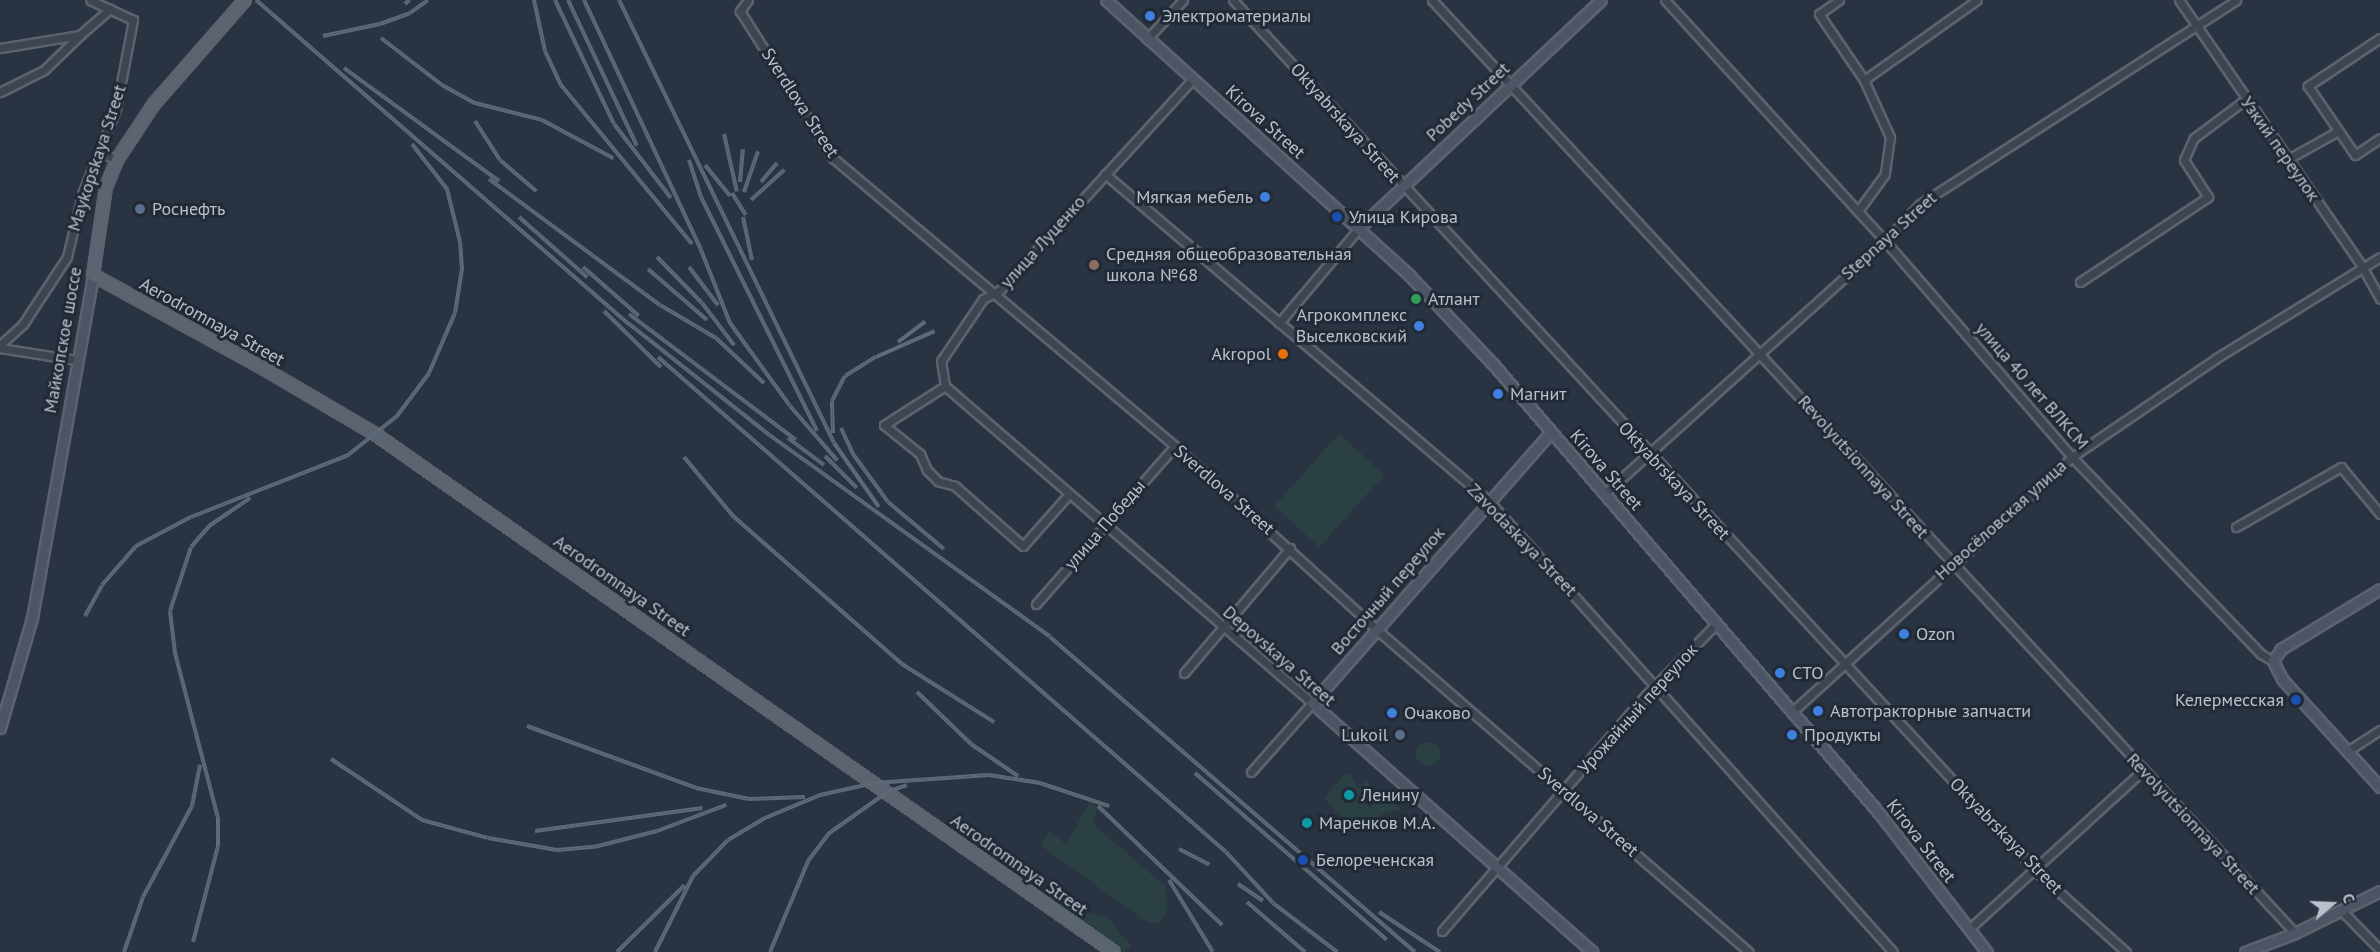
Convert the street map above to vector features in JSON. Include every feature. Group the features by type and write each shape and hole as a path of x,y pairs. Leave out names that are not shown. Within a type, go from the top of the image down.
{"main road":[{"name":"Майкопское шоссе","path":"93,275 106,187 117,159 154,104 245,0"},
{"name":"Aerodromnaya Street","path":"93,275 261,367 375,434 1114,952"}],"street":[{"path":"0,92 44,70 110,9 90,0"},
{"name":"Sverdlova Street","path":"748,0 740,11 833,158 1175,446 1290,548 1376,629 1749,952"},
{"name":"Kirova Street","path":"1106,0 1192,80 1359,228 1493,364 1793,711 1987,952"},
{"path":"1148,39 1183,0"},
{"name":"Oktyabrskaya Street","path":"1233,0 1649,455 1845,663 2035,870 2126,952"},
{"name":"Revolyutsionnaya Street","path":"1432,0 2295,933"},
{"name":"Pobedy Street","path":"1359,228 1601,0"},
{"name":"улица 40 лет ВЛКСМ","path":"1665,0 1885,241 2072,457 2261,654 2273,661 2282,679 2380,786"},
{"path":"1839,0 1819,14 1864,80 1890,137 1890,155 1886,174 1858,211"},
{"path":"1864,80 1977,0"},
{"name":"Узкий переулок","path":"2179,0 2363,268 2380,298"},
{"name":"Stepnaya Street","path":"1604,494 1938,191 2236,0"},
{"name":"Maykopskaya Street","path":"0,347 23,324 67,257 82,194 116,109 133,20 110,9"},
{"path":"0,48 80,35"},
{"path":"2380,38 2308,86 2355,155 2380,138"},
{"name":"улица Луценко","path":"945,386 941,361 965,322 983,300 994,294 1192,80"},
{"path":"2080,282 2208,196 2184,160 2194,138 2246,99"},
{"path":"2288,159 2337,131"},
{"path":"100,152 117,159"},
{"name":"Zavodaskaya Street","path":"1105,174 1489,501 1893,952"},
{"path":"1279,323 1359,228"},
{"name":"Новосёловская улица","path":"1793,711 2072,457 2215,359 2380,257"},
{"name":"Майкопское шоссе","path":"0,728 32,618 76,360 93,275"},
{"path":"0,347 76,360"},
{"path":"945,386 884,425 920,454 927,470 938,481 955,486 1023,546 1069,494"},
{"name":"Depovskaya Street","path":"945,386 1222,628 1312,703 1592,952"},
{"name":"Восточный переулок","path":"1251,772 1551,432"},
{"name":"улица Победы","path":"1036,604 1175,446"},
{"path":"2236,527 2341,467 2380,514"},
{"path":"1184,673 1290,548"},
{"path":"2273,661 2281,649 2380,589"},
{"name":"Урожайный переулок","path":"1442,931 1655,685 1716,624"},
{"path":"2349,750 2380,730"},
{"path":"1969,929 2143,770"},
{"path":"2245,952 2295,933 2380,891"},
{"path":"2342,911 2380,950"}],"green space":[{"path":"1339,434 1384,475 1319,547 1274,506"},
{"path":"1428,742 1433,743 1439,749 1439,759 1433,765 1428,766 1423,765 1417,759 1416,754 1417,749 1423,743"},
{"path":"1345,774 1349,774 1358,788 1368,781 1371,788 1363,799 1369,807 1384,795 1401,809 1381,815 1369,826 1360,819 1351,827 1324,798"},
{"path":"1090,802 1097,807 1093,824 1165,886 1168,908 1160,923 1148,923 1040,845 1049,832 1066,844"},
{"path":"1021,871 1076,909 1107,917 1131,946 1124,952 1019,879"}],"railway":[{"path":"256,0 628,323 768,434 1050,637 1415,952"},
{"path":"405,4 409,0"},
{"path":"323,36 380,24 410,13 428,0"},
{"path":"534,0 545,51 561,85 692,244"},
{"path":"555,0 614,124 671,198"},
{"path":"568,0 637,146"},
{"path":"584,0 701,250 730,323 790,406 837,460"},
{"path":"619,0 834,443 879,507"},
{"path":"381,38 442,85 475,103 542,120 613,158"},
{"path":"344,68 499,181"},
{"path":"475,121 500,160 536,191"},
{"path":"724,134 737,192"},
{"path":"85,616 102,585 136,546 191,517 348,455 397,416 429,373 455,313 462,269 460,242 447,189 412,144"},
{"path":"740,182 743,149"},
{"path":"744,192 758,151"},
{"path":"689,160 701,197 817,431"},
{"path":"761,182 777,163"},
{"path":"705,165 730,196"},
{"path":"751,200 784,170"},
{"path":"489,179 660,305 716,338 764,383"},
{"path":"732,193 746,215"},
{"path":"519,217 587,277"},
{"path":"743,217 752,260"},
{"path":"657,257 702,303 734,345"},
{"path":"583,267 639,316"},
{"path":"689,267 718,305"},
{"path":"648,269 707,320"},
{"path":"604,311 661,367"},
{"path":"629,314 796,440"},
{"path":"898,342 925,322"},
{"path":"833,433 832,401 845,376 876,357 935,331"},
{"path":"658,357 1226,852 1273,903 1337,952"},
{"path":"841,428 853,454 888,502 944,549"},
{"path":"788,438 824,465"},
{"path":"825,456 857,488"},
{"path":"684,457 733,516 902,664 994,722"},
{"path":"193,942 218,846 218,818 175,653 170,611 191,547 209,526 250,498"},
{"path":"917,692 971,744 1018,776"},
{"path":"527,726 696,788 749,799 805,797"},
{"path":"331,759 422,820 488,838 557,850 594,847 657,831 726,805"},
{"path":"124,952 143,897 192,806 200,765"},
{"path":"1195,773 1387,940"},
{"path":"655,952 693,876 728,840 765,818 820,795 874,783 989,775 1040,783 1109,806"},
{"path":"770,952 808,861 828,834 887,792 907,785"},
{"path":"1098,806 1222,925"},
{"path":"535,831 702,808"},
{"path":"1179,849 1209,864"},
{"path":"1169,880 1213,952"},
{"path":"1238,884 1263,901"},
{"path":"617,952 685,885"},
{"path":"1247,902 1305,952"},
{"path":"1379,912 1440,952"}],"place":[{"name":"Электроматериалы","path":"1150,16"},
{"name":"Мягкая мебель","path":"1265,197"},
{"name":"Роснефть","path":"140,209"},
{"name":"Улица Кирова","path":"1337,217"},
{"name":"Средняя общеобразовательная школа №68","path":"1094,265"},
{"name":"Атлант","path":"1416,299"},
{"name":"Агрокомплекс Выселковский","path":"1419,326"},
{"name":"Akropol","path":"1283,354"},
{"name":"Магнит","path":"1498,394"},
{"name":"Ozon","path":"1904,634"},
{"name":"СТО","path":"1780,673"},
{"name":"Келермесская","path":"2296,700"},
{"name":"Автотракторные запчасти","path":"1818,711"},
{"name":"Очаково","path":"1392,713"},
{"name":"Lukoil","path":"1400,735"},
{"name":"Продукты","path":"1792,735"},
{"name":"Ленину","path":"1349,795"},
{"name":"Маренков М.А.","path":"1307,823"},
{"name":"Белореченская","path":"1303,860"}]}
